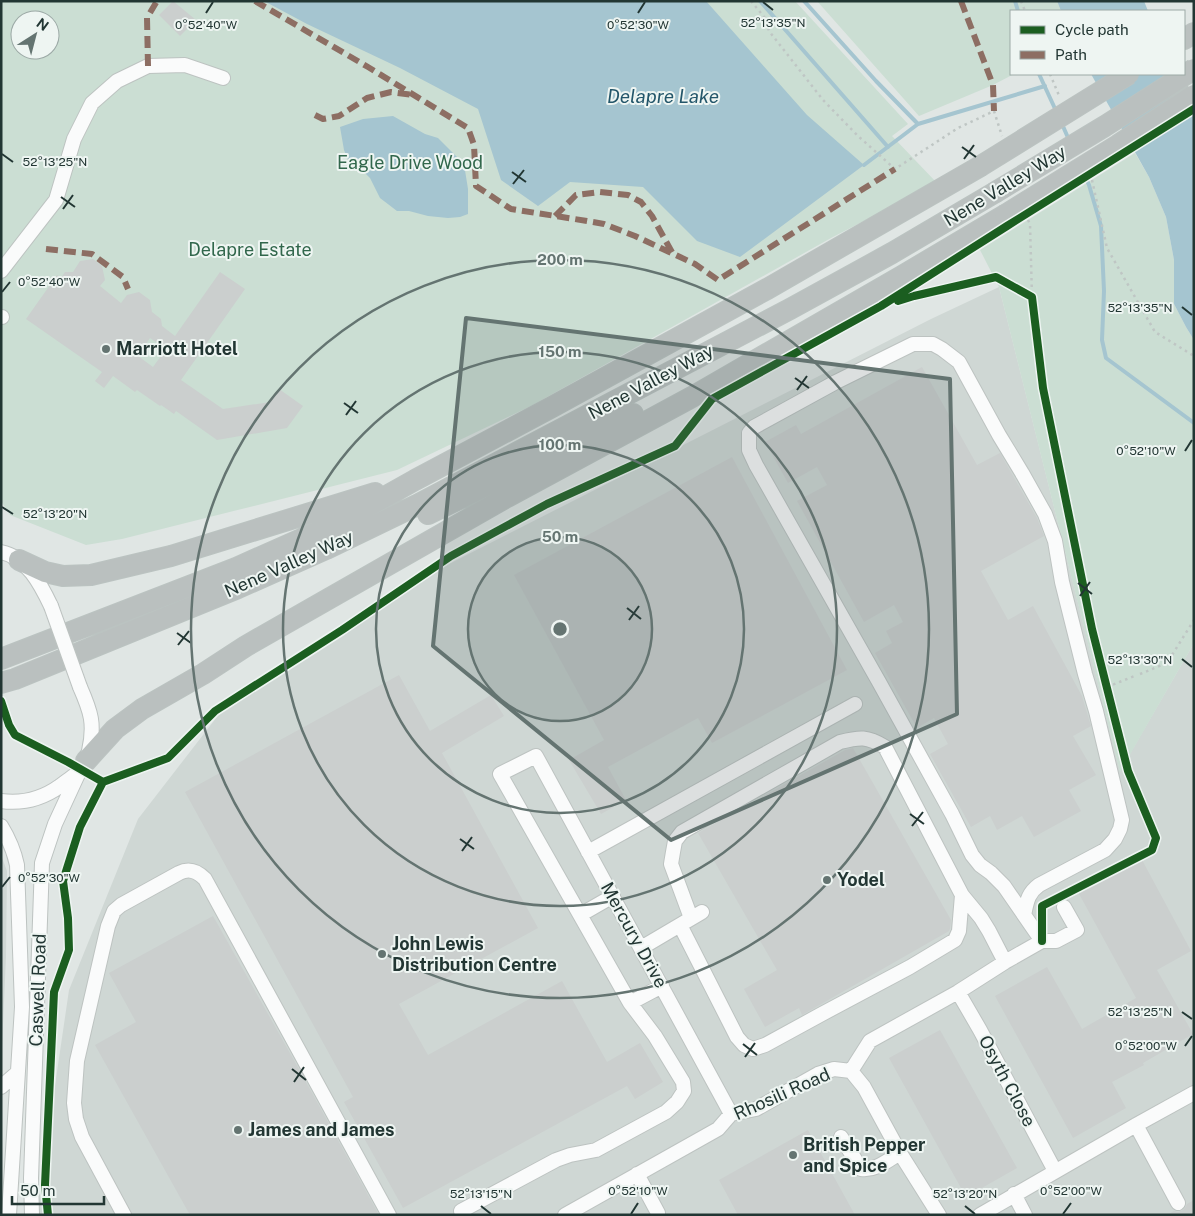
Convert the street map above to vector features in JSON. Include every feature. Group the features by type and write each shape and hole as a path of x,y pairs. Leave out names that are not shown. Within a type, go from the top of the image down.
{"highway":[{"name":"Nene Valley Way","path":"1,659 236,568 342,521 759,294 979,167 1127,75"},
{"name":"Nene Valley Way","path":"1,683 238,588 326,549 417,505 790,309 892,253 1105,126 1185,75"},
{"path":"82,766 115,729 142,709 203,674 246,646 507,497 692,397 894,281 1021,214 1118,145 1194,95"},
{"path":"238,588 317,566 384,536 801,333"},
{"path":"7,553 45,572 63,576 91,575 171,556 415,480"}],"street":[{"path":"1,271 56,200 74,139 92,102 117,81 148,66 185,65 223,78"},
{"path":"1024,915 1028,897 1033,890 1106,850 1118,834 1122,820 1096,711 1084,674 1062,582 1055,541 1045,514 959,362 933,344 913,344 836,382 754,427 748,433 749,450 952,814 972,855 980,866 999,880 1042,941"},
{"name":"Caswell Road","path":"7,553 33,574 43,589 87,703 93,730 82,766 55,824 42,863 31,1178 32,1215"},
{"path":"588,852 855,704"},
{"path":"962,895 959,931 955,940 910,967 765,1045 753,1049 744,1046 737,1037 672,864 672,852 675,842 682,832 840,742 856,738 866,738 885,747 962,895 981,918 1004,962"},
{"name":"Mercury Drive","path":"580,915 500,774 536,756 731,1114"},
{"path":"1,801 27,801 41,797 55,789 82,766"},
{"name":"Caswell Road","path":"1,826 14,850 17,865 22,1007 9,1215"},
{"path":"124,1215 87,1147 76,1120 74,1096 77,1061 112,915 121,904 187,870 196,872 205,879 389,1215"},
{"path":"461,1211 556,1160 570,1154 596,1150 666,1112 677,1102 684,1091 683,1082 655,1036 630,1003 580,915 613,896"},
{"name":"Rhosili Road","path":"565,1215 718,1129 731,1114 756,1109 818,1074 834,1069 850,1071 870,1041 958,992 1004,962 1042,941 1056,941 1078,930 1064,907"},
{"path":"641,948 691,918"},
{"path":"630,1003 662,986"},
{"name":"Osyth Close","path":"958,992 982,1033 1055,1172"},
{"path":"850,1071 864,1087 900,1153 939,1215"},
{"path":"1,1087 17,1073"},
{"path":"980,1215 1194,1093"},
{"path":"1136,1125 1178,1203"},
{"path":"841,1137 861,1169 868,1170 878,1166 900,1153"},
{"path":"637,1174 658,1215"},
{"path":"1014,1194 1025,1215"}],"path":[{"path":"751,1 765,18 769,30 823,100 858,136 895,168 958,128 994,111 1003,139"},
{"path":"1050,75 1061,101"},
{"path":"1081,180 1090,173 1107,248 1154,332 1194,356"},
{"path":"1021,214 1030,224 1029,295 1034,306"},
{"path":"1107,687 1167,662 1194,620"},
{"path":"1104,678 1109,696"}],"highlighted area":[{"path":"466,318 950,379 957,714 671,840 433,646"}],"shaded area":[{"path":"999,287 1120,771 1194,643 1194,1215 36,1215 69,990 138,819 220,713 447,565 931,319"},
{"path":"1,855 7,871 6,957 1,1070"}],"green space":[{"name":"Delapre Estate","path":"1,1 795,1 908,124 892,136 937,183 831,238 531,406 397,470 122,539 86,545 10,515 1,501"},
{"path":"817,1 1057,1 1061,10 1010,10 1010,75 1012,75 919,116"},
{"path":"1135,153 1149,177 1166,217 1174,260 1174,304 1194,340 1194,643 1120,772 999,287 980,250"}],"water":[{"name":"Delapre Lake","path":"264,1 706,1 807,115 864,165 740,257 697,241 643,187 570,182 538,206 501,180 478,109"},
{"path":"1057,1 1144,1 1148,10 1061,10"},
{"path":"1092,75 1180,75 1194,99 1194,340 1174,304 1174,260 1166,217 1149,177"},
{"path":"393,116 425,134 438,138 464,164 468,189 468,214 448,218 428,216 409,211 397,211 380,198 370,178 363,171 352,169 344,150 340,127 363,119"}],"building":[{"path":"173,1 196,20 180,36 159,15"},
{"name":"Marriott Hotel","path":"93,259 102,266 105,280 100,286 121,303 127,295 139,292 150,300 152,312 161,319 162,326 175,336 220,272 245,289 181,380 223,409 270,402 279,389 303,406 287,428 217,440 176,411 174,414 137,390 135,392 113,376 104,388 95,381 102,372 26,319 57,275 61,278 65,272 73,272 80,261","holes":["150,338 166,349 153,367 138,356"]},
{"path":"922,367 977,465 1000,453 1037,518 1044,536 981,571 1008,620 1033,606 1082,696 1091,726 1073,736 1096,775 1069,790 1081,811 1034,837 1022,816 997,830 990,816 971,827 930,754 948,744 934,718 917,728 875,653 892,643 886,631 903,622 894,605 864,622 797,501 827,485 817,467 788,483 765,442 796,425 801,434"},
{"path":"732,457 847,670 712,743 698,718 608,767 626,800 601,814 569,760 604,740 514,575"},
{"name":"John Lewis Distribution Centre","path":"399,675 430,731 491,695 504,716 442,753 538,928 399,1004 428,1055 562,981 607,1062 640,1043 663,1082 635,1099 627,1086 403,1208 344,1102 353,1097 185,792"},
{"name":"Yodel","path":"853,748 951,920 950,929 802,1015 799,1008 765,1027 744,989 777,970 698,833 845,750"},
{"path":"1141,858 1191,951 1157,970 1193,1034 1143,1063 1144,1065 1112,1082 1126,1108 1073,1138 995,996 1047,967 1082,1029 1136,998 1078,892"},
{"name":"James and James","path":"213,916 379,1215 190,1215 95,1045 136,1022 109,973"},
{"path":"940,1030 1017,1168 966,1197 889,1058"},
{"name":"British Pepper and Spice","path":"808,1130 855,1215 738,1215 719,1180"},
{"path":"1194,1200 1194,1215 1167,1215 1174,1211 1183,1210 1187,1204"}],"waterway":[{"path":"760,1 888,147"},
{"path":"804,1 876,81 918,124"},
{"path":"1015,1 1018,10"},
{"path":"1039,75 1057,113"},
{"path":"864,165 918,124 1045,86"},
{"path":"1062,124 1069,140"},
{"path":"1084,174 1101,226 1104,291 1102,340 1106,358 1194,423"}],"marked path":[{"path":"148,66 147,18 157,1"},
{"path":"255,1 468,128 474,145 476,186 511,209 604,224 695,264 718,280 895,169"},
{"path":"961,1 993,85 994,111"},
{"path":"315,115 323,119 339,116 367,98 391,92 413,95"},
{"path":"555,216 576,195 600,192 628,195 641,202 652,216 673,254"},
{"path":"46,249 92,254 123,277 128,289"}],"cycle path":[{"path":"48,1215 45,1185 54,992 69,950 68,918 63,881 80,827 103,782 168,758 215,711 342,630 451,556 547,504 675,446 712,399 881,306 1194,109"},
{"path":"898,301 996,277 1032,297 1043,388 1092,629 1128,771 1156,838 1152,850 1042,906 1042,941"},
{"path":"1,701 9,725 15,735 103,782"}],"place":[{"name":"Marriott Hotel","path":"106,349"},
{"name":"Yodel","path":"827,880"},
{"name":"John Lewis Distribution Centre","path":"382,954"},
{"name":"James and James","path":"238,1130"},
{"name":"British Pepper and Spice","path":"793,1155"}],"park label":[{"name":"Eagle Drive Wood","path":"410,163"}]}
